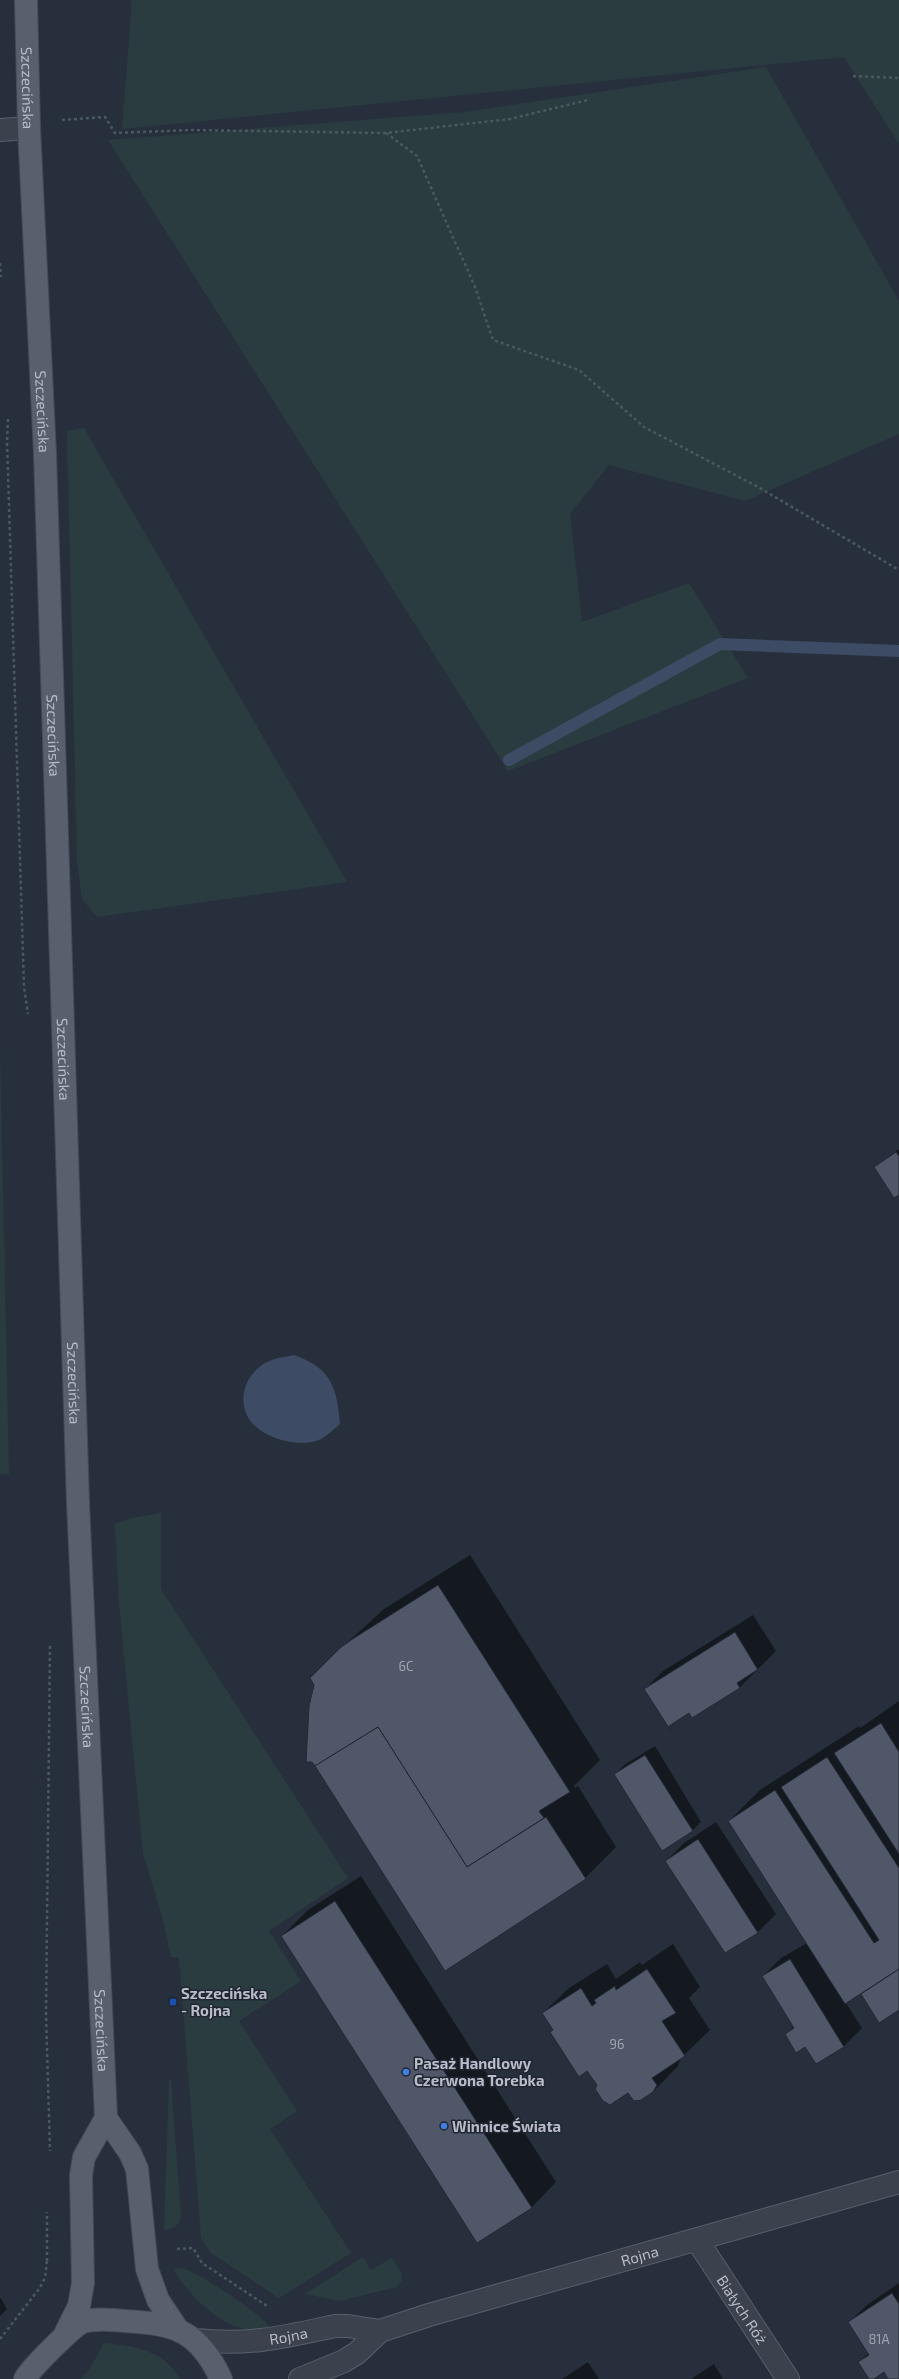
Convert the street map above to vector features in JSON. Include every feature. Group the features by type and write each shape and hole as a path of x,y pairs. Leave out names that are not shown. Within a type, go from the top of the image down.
{"main road":[{"name":"Szczecińska","path":"26,0 29,128 45,462 79,1519 106,2118"},
{"path":"24,2379 66,2332 79,2306 83,2283 81,2175 84,2157 106,2118 130,2153 137,2170 147,2269 158,2300 176,2327 196,2340 212,2359 221,2379"},
{"path":"66,2332 82,2322 102,2320 176,2327"}],"street":[{"path":"0,130 29,128"},
{"name":"Rojna","path":"300,2379 344,2361 357,2353 380,2331 444,2310 899,2182"},
{"name":"Białych Róż","path":"697,2240 788,2379"},
{"name":"Rojna","path":"196,2340 227,2343 260,2341 335,2326 348,2326 380,2331"}],"path":[{"path":"853,76 899,78"},
{"path":"29,128 64,120 105,117 115,133 189,130 386,132 510,119 588,100"},
{"path":"386,132 417,156 475,287 493,340 579,370 644,427 758,486 899,570"},
{"path":"0,263 1,278"},
{"path":"8,418 7,449 24,979 28,1017"},
{"path":"50,1643 46,2014 50,2157"},
{"path":"0,2339 45,2278 47,2261 47,2210"},
{"path":"173,2250 193,2248 202,2263 272,2309"},
{"path":"47,2261 54,2260"}],"shaded area":[{"path":"132,0 899,0 899,144 844,57 122,129"},
{"path":"766,67 899,301 899,434 745,501 609,465 570,514 582,622 689,583 748,678 508,771 108,140 465,112"},
{"path":"84,428 347,882 97,917 82,899 77,863 67,431"},
{"path":"0,1049 9,1474 0,1474"},
{"path":"161,1513 161,1589 348,1878 269,1931 301,1981 239,2021 297,2111 270,2129 351,2253 279,2298 211,2253 201,2238 179,1957 171,1957 162,1916 143,1854 119,1603 115,1524 131,1518"},
{"path":"169,2079 171,2080 181,2216 179,2222 175,2226 164,2230"},
{"path":"363,2257 371,2270 392,2258 401,2272 402,2281 397,2287 339,2301 305,2294"},
{"path":"183,2268 230,2295 255,2313 270,2328 245,2329 223,2321 194,2297 173,2269"},
{"path":"104,2343 147,2351 166,2362 174,2369 180,2379 80,2379 89,2370"}],"water":[{"path":"294,1355 316,1366 324,1373 330,1380 337,1399 340,1424 329,1434 312,1442 292,1442 272,1437 255,1426 245,1411 244,1394 249,1379 254,1372 267,1362"}],"building":[{"path":"896,1152 899,1156 899,1195 894,1198 874,1167"},
{"path":"438,1585 570,1792 539,1811 544,1818 467,1867 378,1727 315,1766 312,1762 306,1762 309,1706 314,1685 310,1678 340,1648 351,1640"},
{"path":"735,1632 761,1675 757,1670 737,1683 740,1688 692,1718 689,1713 669,1726 671,1731 644,1689"},
{"path":"881,1723 899,1752 899,1854 834,1753"},
{"path":"378,1727 467,1867 546,1817 586,1879 445,1971 315,1766"},
{"path":"645,1755 693,1831 662,1851 614,1774"},
{"path":"827,1757 899,1868 899,1969 845,2004 728,1821 775,1790 874,1943 879,1940 781,1787"},
{"path":"698,1839 758,1933 725,1953 665,1861"},
{"name":"Pasaż Handlowy Czerwona Torebka","path":"335,1901 532,2208 477,2243 281,1936"},
{"path":"790,1959 844,2047 816,2064 805,2047 796,2053 785,2034 794,2028 762,1976"},
{"path":"647,1969 676,2013 662,2021 685,2056 652,2078 657,2085 653,2092 641,2100 634,2101 628,2093 610,2105 603,2101 595,2089 597,2085 587,2071 579,2077 550,2032 553,2030 542,2013 581,1988 592,2006 596,2003 594,2000 615,1986 616,1990"},
{"path":"899,1969 899,2010 879,2023 861,1994"},
{"path":"892,2293 899,2304 899,2379 888,2379 884,2372 874,2379 869,2379 858,2362 869,2355 848,2322"}],"waterway":[{"path":"509,760 720,644 899,651"}],"place":[{"name":"Szczecińska - Rojna","path":"173,2002"},
{"name":"Pasaż Handlowy Czerwona Torebka","path":"406,2072"},
{"name":"Winnice Świata","path":"444,2126"}]}
